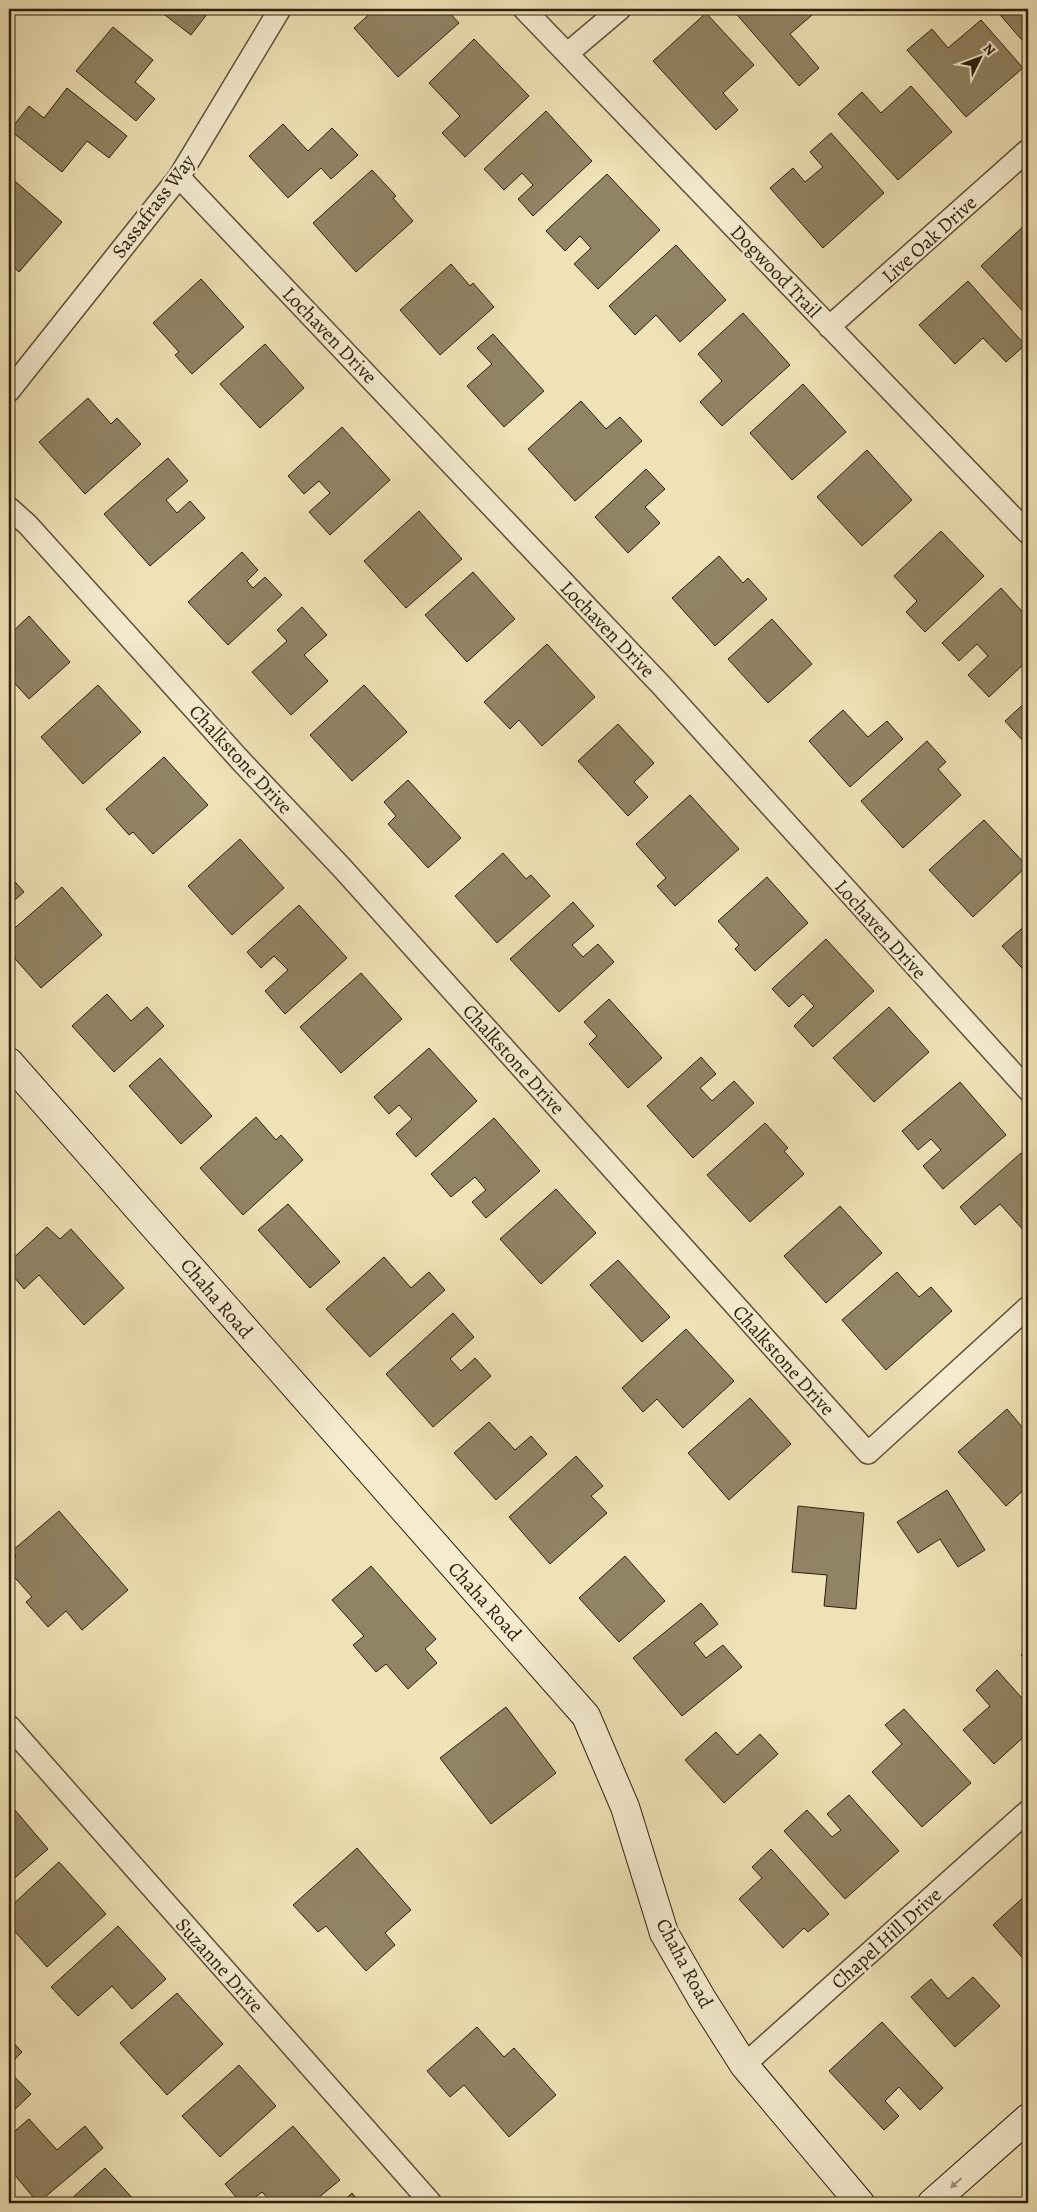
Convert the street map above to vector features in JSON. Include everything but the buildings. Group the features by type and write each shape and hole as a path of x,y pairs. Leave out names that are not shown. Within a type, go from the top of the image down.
{"street":[{"name":"Sassafrass Way","path":"9,390 179,177 280,9"},
{"name":"Dogwood Trail","path":"524,9 1028,532"},
{"path":"568,53 620,9"},
{"name":"Live Oak Drive","path":"829,327 1028,150"},
{"name":"Lochaven Drive","path":"179,177 662,686 1028,1090"},
{"name":"Chalkstone Drive","path":"9,508 28,525 241,761 343,869 868,1453 1028,1307"},
{"name":"Chaha Road","path":"9,1062 586,1716 625,1807 664,1933 702,1999 744,2065 860,2203"},
{"name":"Suzanne Drive","path":"9,1726 431,2203"},
{"name":"Chapel Hill Drive","path":"744,2065 1028,1810"},
{"path":"932,2203 1028,2118"}]}
